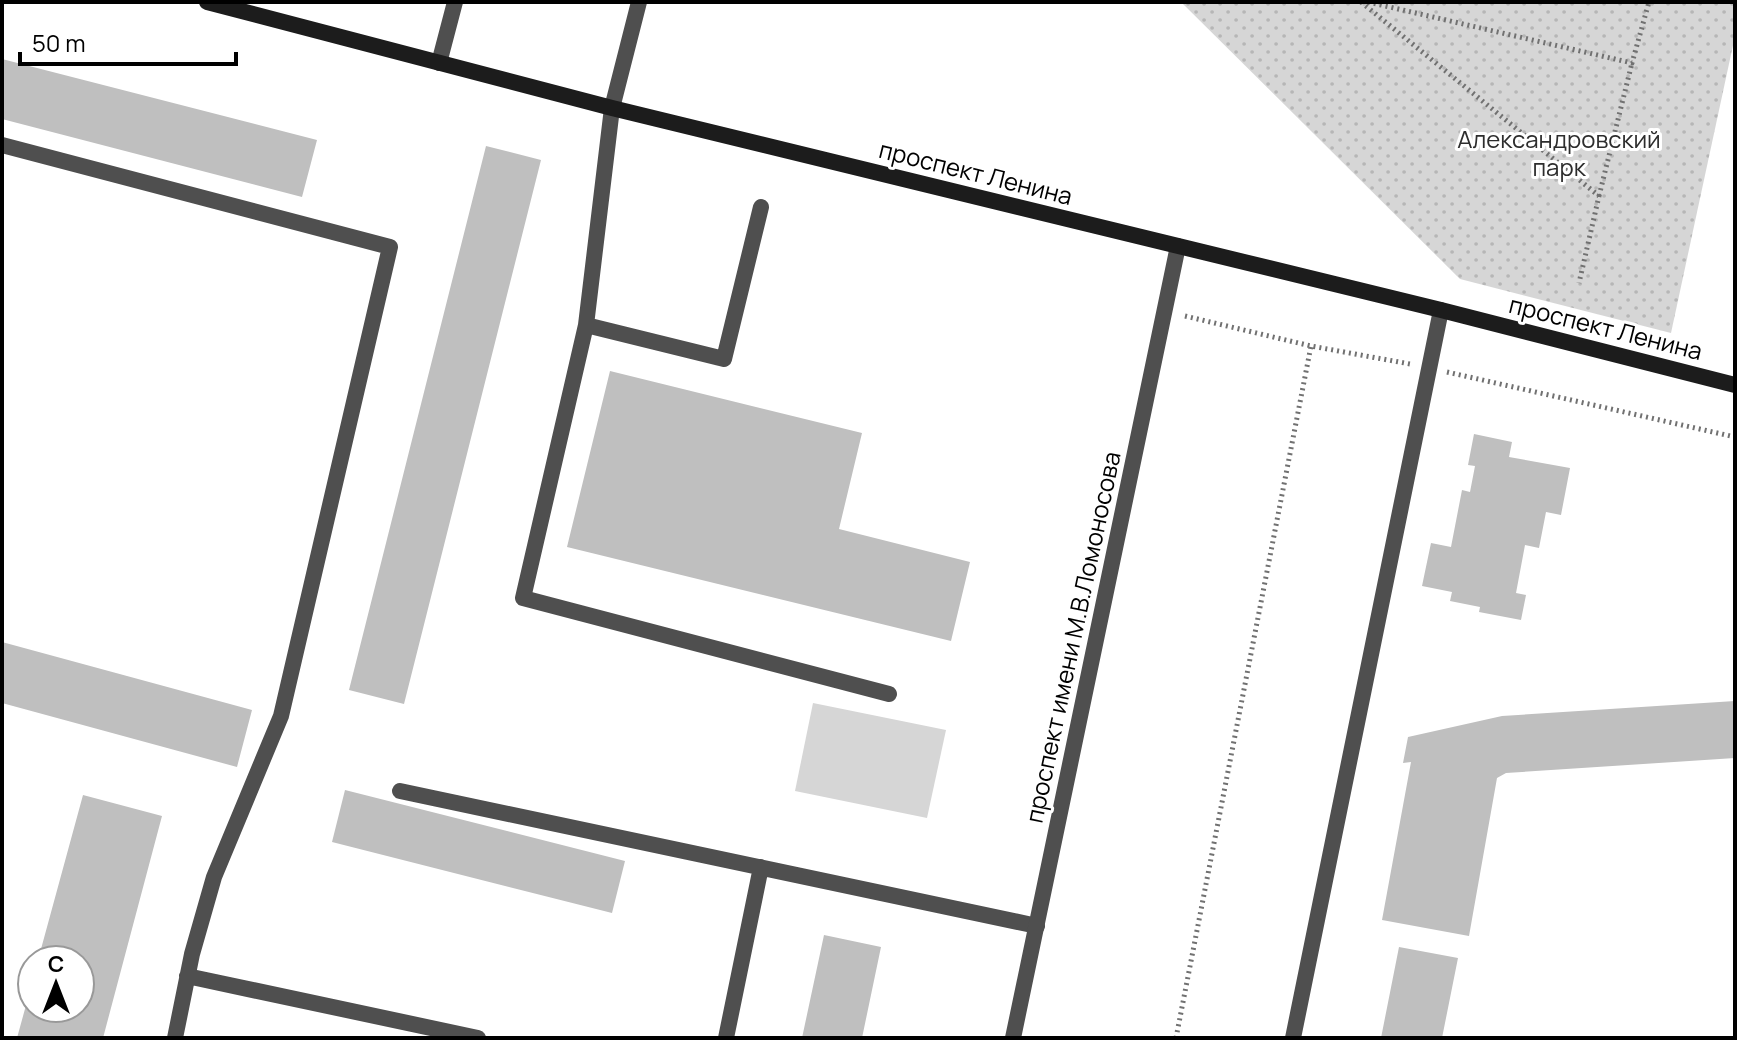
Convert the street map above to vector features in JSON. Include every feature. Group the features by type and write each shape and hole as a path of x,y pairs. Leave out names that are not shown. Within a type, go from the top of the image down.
{"street":[{"name":"проспект Ленина","path":"207,2 612,108 1441,310 1735,385"},
{"path":"439,63 455,2"},
{"path":"639,2 612,108 586,325 523,598 889,694"},
{"path":"2,145 390,247 281,716 214,877 187,976 175,1038"},
{"path":"586,325 724,359 761,207"},
{"name":"проспект имени М.В.Ломоносова","path":"1013,1038 1178,246"},
{"path":"1293,1038 1441,310"},
{"path":"400,791 1037,926"},
{"path":"726,1038 761,867"},
{"path":"187,976 478,1038"}],"path":[{"path":"1361,2 1599,196"},
{"path":"1368,2 1632,63"},
{"path":"1579,283 1649,2"},
{"path":"1165,311 1311,346 1429,368 1735,437"},
{"path":"1176,1038 1311,346"}],"green space":[{"name":"Александровский парк","path":"1181,2 1735,2 1735,36 1671,333 1460,279"},
{"path":"813,703 946,730 927,818 795,791"}],"building":[{"path":"2,59 317,140 302,197 2,119"},
{"path":"486,146 541,160 404,704 349,690"},
{"path":"610,371 862,433 839,529 970,562 951,641 567,547"},
{"path":"1474,434 1512,442 1509,457 1570,468 1561,515 1546,512 1539,548 1525,545 1516,593 1526,595 1521,620 1479,612 1480,607 1450,601 1452,592 1422,586 1431,543 1451,547 1462,490 1470,492 1475,466 1468,465"},
{"path":"2,642 252,710 237,767 2,703"},
{"path":"1735,701 1735,758 1506,773 1497,778 1469,936 1382,920 1411,762 1403,763 1408,737 1502,716"},
{"path":"345,790 625,861 612,913 332,842"},
{"path":"83,795 162,816 103,1038 17,1038 21,1024 96,1024 96,944 42,944"},
{"path":"824,935 881,947 862,1038 802,1038"},
{"path":"1399,947 1458,958 1442,1038 1381,1038"}]}
